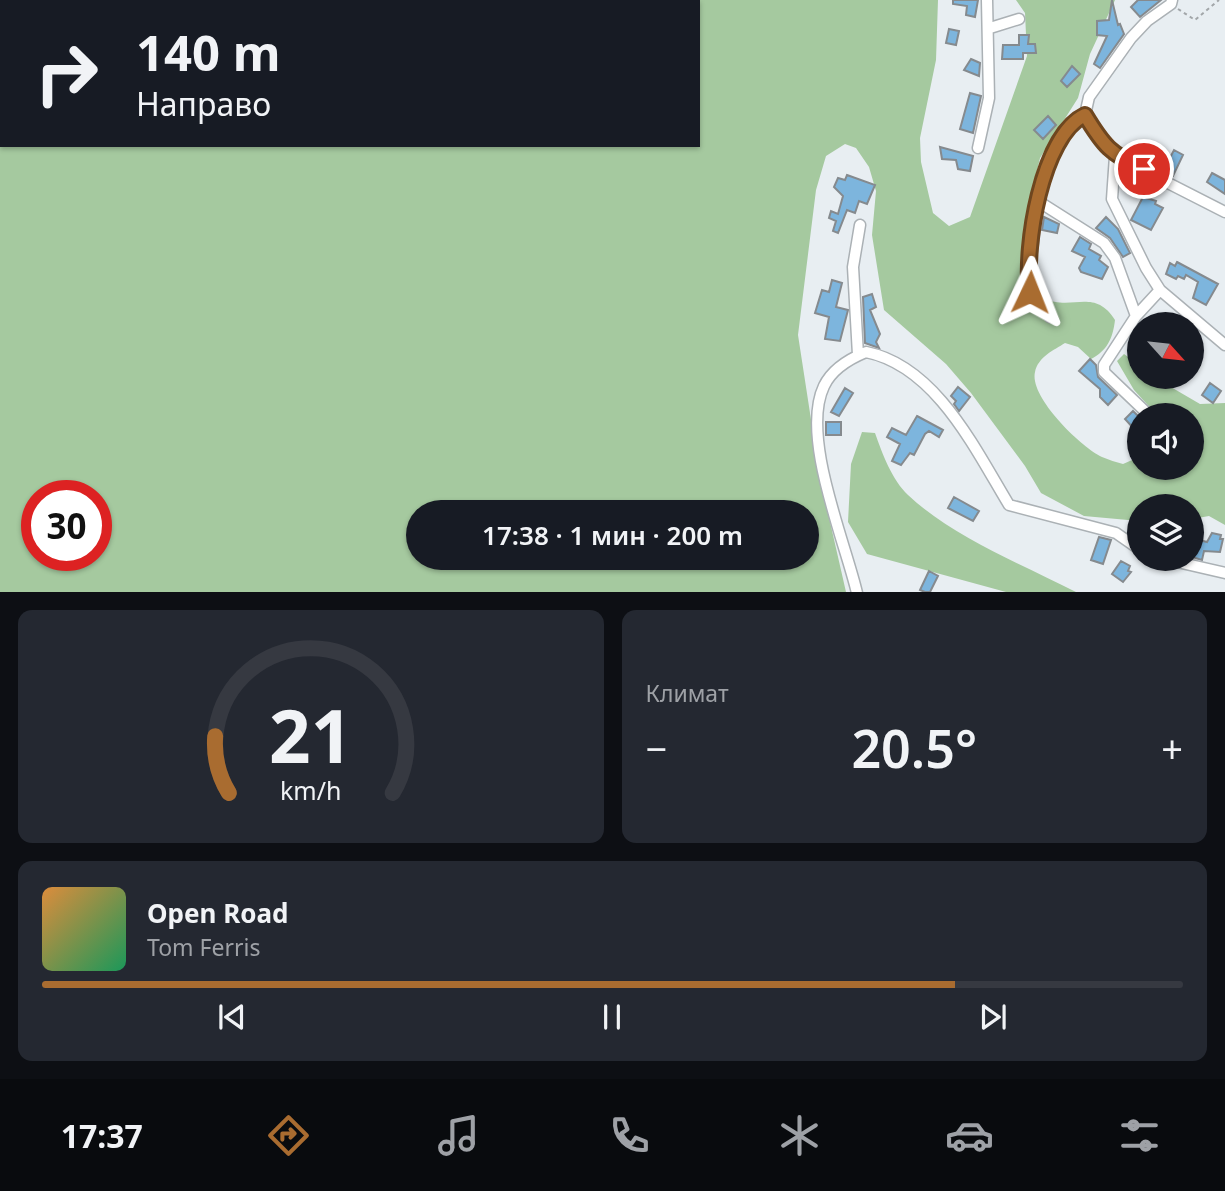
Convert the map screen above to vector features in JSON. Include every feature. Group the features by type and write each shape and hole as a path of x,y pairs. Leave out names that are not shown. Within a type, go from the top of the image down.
{"street":[{"path":"978,148 989,98 990,28 987,0"},
{"path":"1050,317 1030,292 1028,281 1039,202 1054,149 1061,135 1085,115 1089,97 1131,38 1147,21 1172,2"},
{"path":"990,28 1019,19"},
{"path":"1085,115 1105,147 1115,156 1225,212"},
{"path":"1115,156 1112,199 1121,221 1160,290 1225,345"},
{"path":"1039,202 1104,243 1115,258 1135,312"},
{"path":"858,355 853,267 860,225"},
{"path":"1140,312 1160,290"},
{"path":"1127,329 1108,356 1104,372 1136,403"},
{"path":"857,592 835,527 821,448 818,413 824,385 837,369 866,352 887,358 933,392 963,429 1009,505 1116,533 1127,541"},
{"path":"1204,567 1225,572"}],"path":[{"path":"1172,2 1195,19 1219,0"}],"green space":[{"path":"700,0 938,0 936,60 920,138 921,162 933,213 949,226 970,217 1027,56 1025,13 1016,0 1115,0 1090,54 1078,98 1040,158 1024,227 1020,273 1043,298 1054,302 1091,302 1099,305 1115,320 1114,327 1105,348 1091,359 1078,347 1065,343 1051,351 1037,367 1035,382 1058,420 1082,443 1102,457 1123,464 1127,462 1127,480 1204,480 1204,404 1225,403 1225,525 1209,516 1204,517 1204,494 1127,494 1127,520 1084,516 1041,493 1025,466 971,393 946,364 884,310 872,235 876,191 869,167 856,148 845,144 826,156 816,190 798,335 820,478 846,592 0,592 0,147 700,147"},
{"path":"1124,354 1127,356 1127,378 1117,361"},
{"path":"1174,389 1198,403 1146,403 1134,390"},
{"path":"862,432 875,433 897,482 926,510 988,549 1076,592 1006,592 867,554 848,522 851,464"}],"building":[{"path":"953,0 978,0 975,17 966,15 967,6 953,4"},
{"path":"1112,0 1118,25 1120,24 1124,34 1100,68 1094,64 1107,36 1097,35 1097,21 1109,20"},
{"path":"1138,0 1161,0 1140,17 1131,7"},
{"path":"949,29 959,31 956,45 946,43"},
{"path":"1019,35 1029,35 1028,44 1035,44 1036,53 1023,53 1023,59 1002,59 1003,45 1019,45"},
{"path":"971,59 980,63 979,76 964,70"},
{"path":"1072,66 1080,74 1067,87 1061,81"},
{"path":"970,93 981,96 973,133 960,129"},
{"path":"1048,116 1056,125 1043,139 1034,130"},
{"path":"940,147 973,156 970,171 958,169 956,160 942,159"},
{"path":"1174,150 1183,155 1173,176 1163,171"},
{"path":"1212,173 1225,180 1225,194 1207,182"},
{"path":"847,175 875,185 867,204 859,201 855,213 847,210 838,233 833,231 836,221 829,218 831,211 838,214 843,196 834,187 838,178 845,180"},
{"path":"1143,197 1156,201 1155,204 1163,208 1151,230 1131,220"},
{"path":"1044,217 1059,224 1057,233 1042,230"},
{"path":"1106,217 1118,229 1130,253 1123,257 1110,238 1096,228"},
{"path":"1080,237 1091,244 1089,249 1101,256 1099,260 1108,267 1102,279 1081,272 1079,268 1085,257 1072,251"},
{"path":"1177,262 1218,284 1206,305 1193,298 1198,282 1186,275 1184,279 1178,276 1176,279 1166,274 1170,263 1175,266"},
{"path":"832,280 842,283 836,307 848,310 840,341 825,339 829,317 815,313 822,290 829,292"},
{"path":"872,294 876,307 870,310 880,334 876,342 879,348 865,343 863,297"},
{"path":"1090,359 1096,365 1098,377 1117,395 1108,405 1100,397 1100,389 1079,371"},
{"path":"1210,383 1221,391 1213,403 1202,395"},
{"path":"958,387 970,397 959,411 951,396"},
{"path":"845,388 853,393 839,416 831,412"},
{"path":"917,416 943,430 939,437 929,431 925,434 914,455 910,453 901,465 892,461 900,444 887,437 892,428 906,435"},
{"path":"826,422 841,422 841,435 826,435"},
{"path":"954,497 979,511 973,521 948,508"},
{"path":"1212,533 1221,535 1220,539 1223,539 1220,552 1204,551 1204,541 1207,542"},
{"path":"1099,537 1111,540 1103,564 1091,560"},
{"path":"1121,561 1127,564 1127,571 1131,572 1123,582 1112,574"},
{"path":"929,571 938,576 930,592 925,592 920,590"}],"route":[{"path":"1030,292 1029,265 1037,204 1042,182 1061,135 1085,115 1105,147 1115,156 1144,169"}]}
